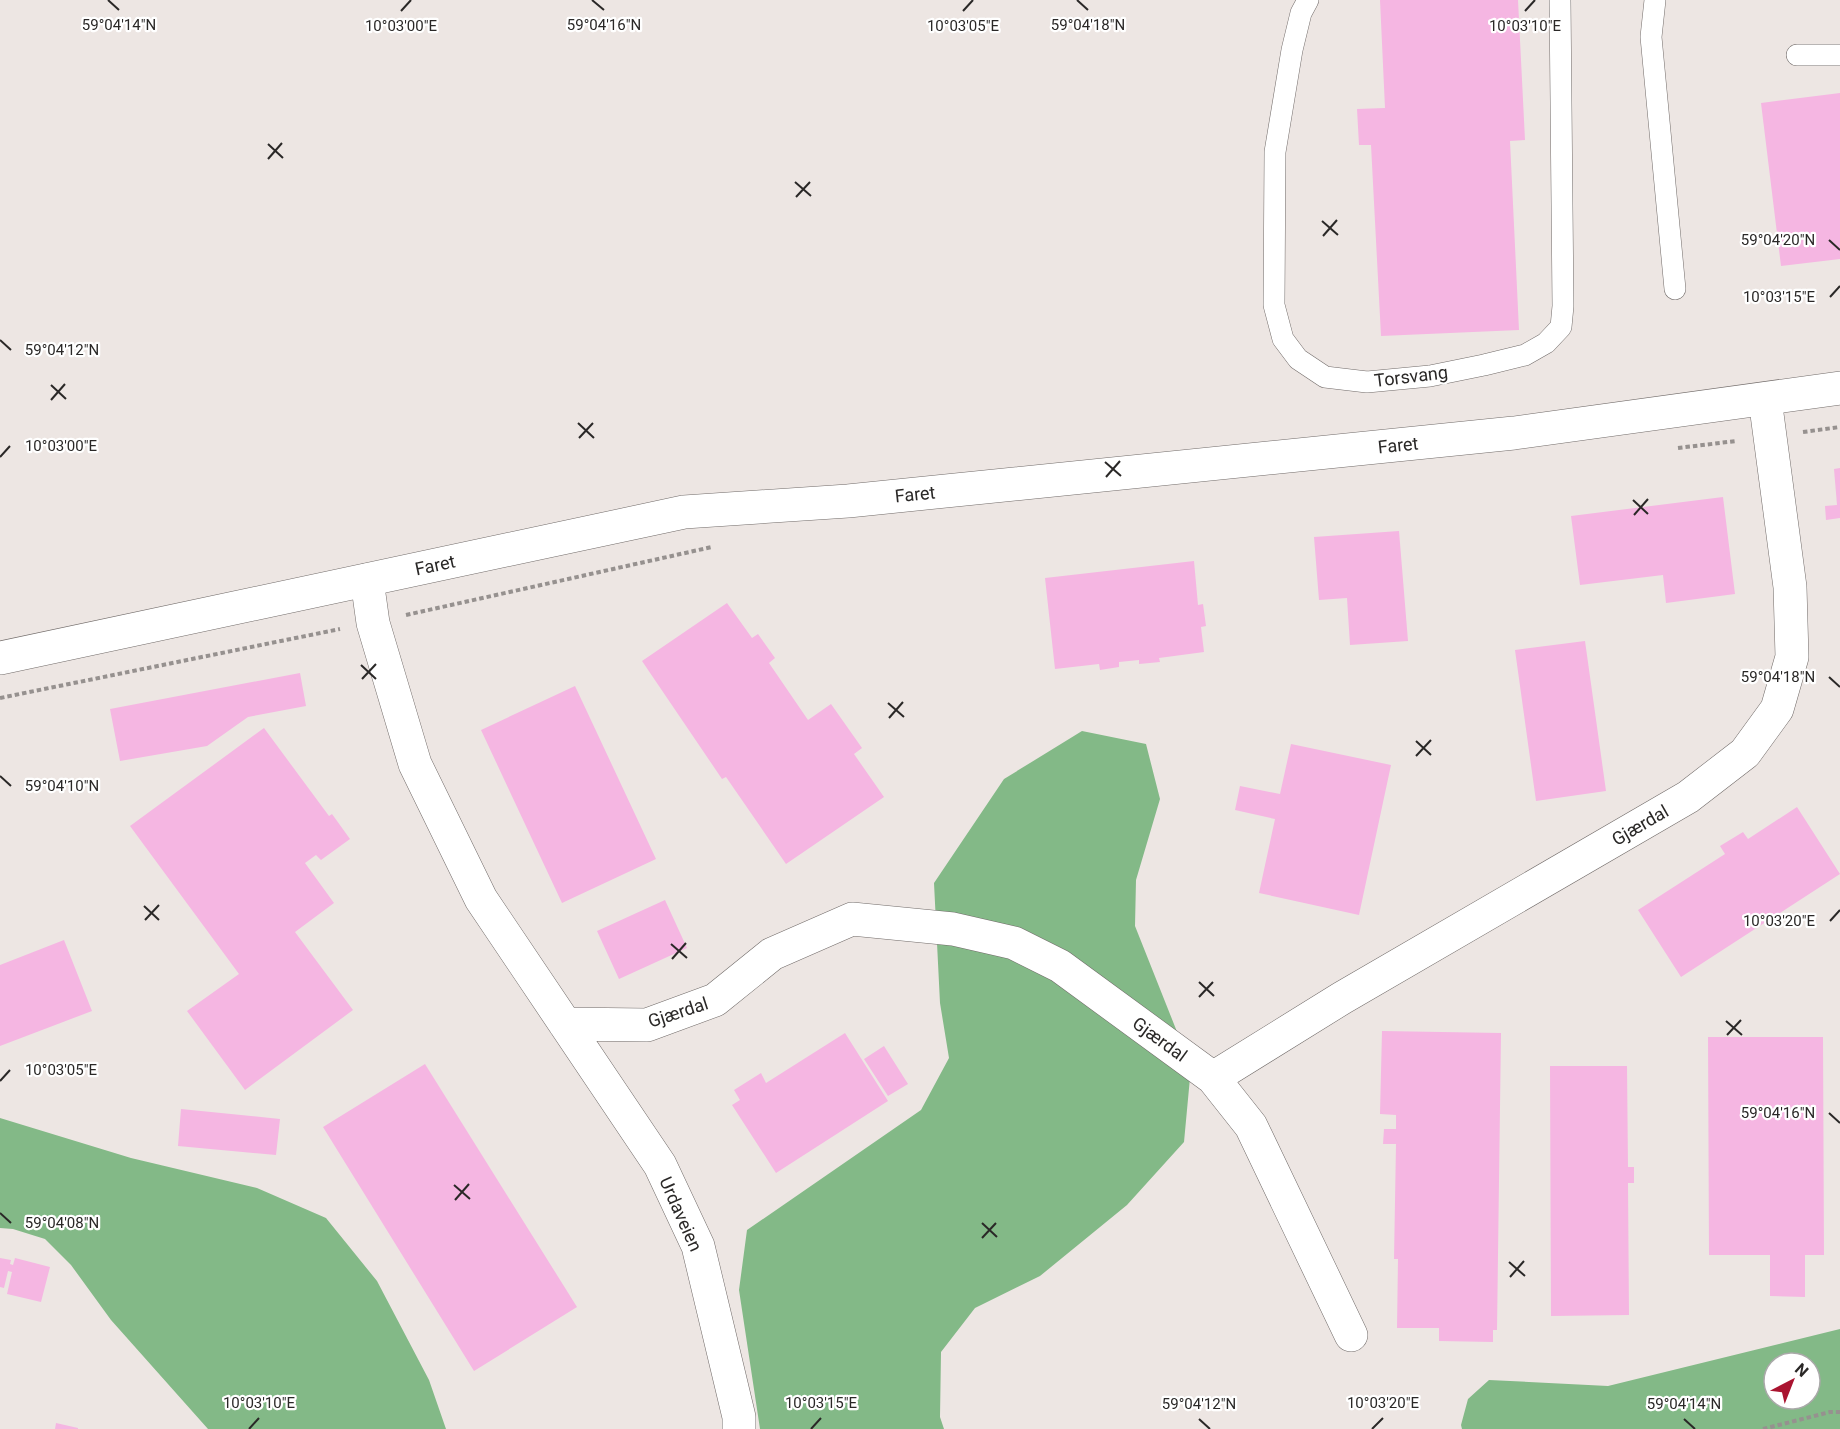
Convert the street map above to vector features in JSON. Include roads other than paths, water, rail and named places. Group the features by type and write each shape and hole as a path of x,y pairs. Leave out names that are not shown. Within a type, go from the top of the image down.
{"street":[{"name":"Faret","path":"0,658 684,512 848,501 1514,434 1840,388"},
{"name":"Gjærdal","path":"1214,1078 1342,998 1688,797 1745,753 1777,709 1792,657 1790,587 1765,399"},
{"path":"367,580 373,623 415,764 481,898 565,1024"},
{"name":"Gjærdal","path":"565,1024 648,1025 715,1000 772,954 852,919 953,929 1014,944 1060,966 1214,1078 1251,1126 1351,1335"},
{"name":"Urdaveien","path":"565,1024 660,1165 698,1246 739,1417 739,1429"}],"lane":[{"name":"Torsvang","path":"1308,0 1301,13 1292,50 1275,152 1275,305 1283,339 1298,359 1325,377 1367,382 1430,376 1525,355 1546,343 1561,327 1563,306 1560,0"},
{"path":"1655,0 1651,37 1675,289"},
{"path":"1797,55 1840,55"}]}
